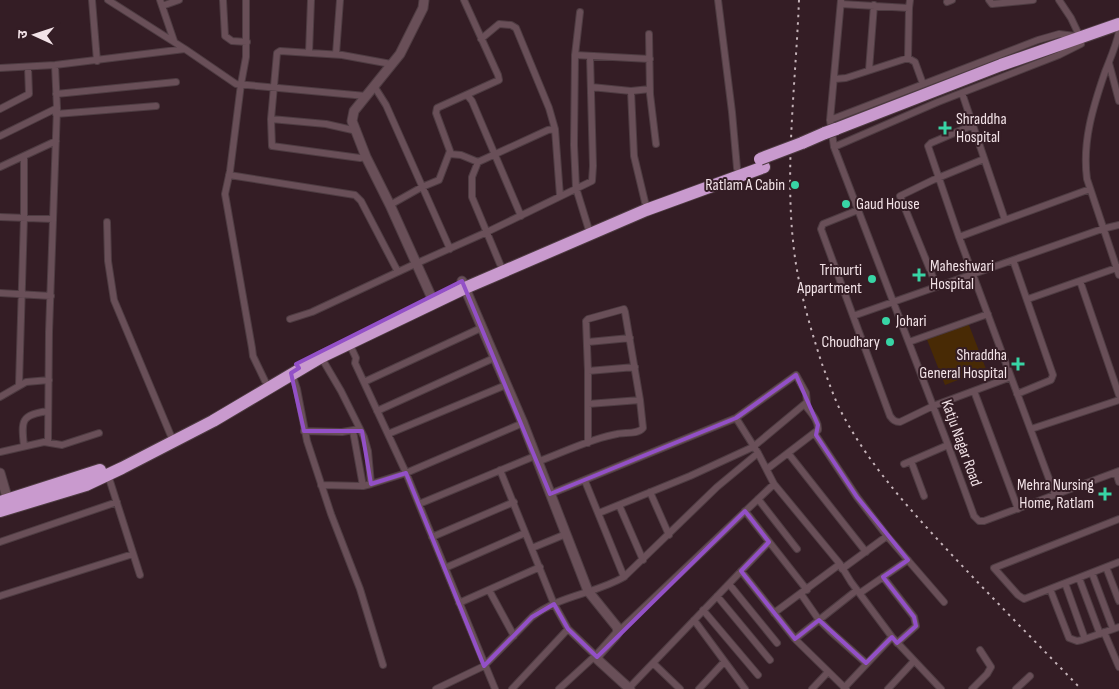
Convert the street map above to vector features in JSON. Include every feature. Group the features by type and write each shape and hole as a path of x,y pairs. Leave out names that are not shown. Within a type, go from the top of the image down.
{"highway":[{"path":"1081,41 1119,24"},
{"path":"4,505 86,485 108,475 213,421 349,334 431,296 1002,65 1081,41 1119,32"},
{"path":"4,505 90,474 143,451 265,381 321,357 500,264 645,202 737,168 762,163"}],"street":[{"path":"92,0 96,61"},
{"path":"108,0 236,84 275,86 366,96"},
{"path":"174,43 161,3 179,0"},
{"path":"223,0 225,36 232,41 247,42"},
{"path":"246,0 246,57 225,194 253,356 265,381"},
{"path":"309,53 311,0"},
{"path":"336,54 340,0"},
{"path":"424,0 423,8 400,54 354,111 352,120 366,157 431,296"},
{"path":"390,205 439,180 450,154 450,149 436,110 498,80 498,75 464,0"},
{"path":"718,0 737,168"},
{"path":"908,58 910,0"},
{"path":"989,0 992,4 1033,0"},
{"path":"1059,0 1071,18 1081,41"},
{"path":"831,135 841,2 909,8"},
{"path":"870,70 874,5"},
{"path":"580,12 576,55 574,146 576,188 588,227"},
{"path":"482,39 500,24 511,25 516,28 549,108 555,129 560,196"},
{"path":"1119,32 1089,126 1085,146 1085,163 1090,189 1102,228 1118,267 1119,275"},
{"path":"649,34 650,89 656,144"},
{"path":"831,135 923,84 1059,34 1081,41"},
{"path":"831,135 962,93 1059,55 1081,41"},
{"path":"2,68 96,61 185,49"},
{"path":"366,157 360,158 273,146 271,144 271,119 278,51 336,54 391,64"},
{"path":"576,55 650,59"},
{"path":"290,319 312,312 450,249 592,181 590,56"},
{"path":"834,79 846,78 908,58 915,62 923,84"},
{"path":"1109,63 1119,101"},
{"path":"48,442 56,141 55,65"},
{"path":"0,109 29,94 28,67"},
{"path":"56,94 176,82"},
{"path":"374,86 386,105 450,249"},
{"path":"591,88 631,91 650,89"},
{"path":"631,91 634,156 645,202"},
{"path":"962,93 1005,220"},
{"path":"467,94 521,216"},
{"path":"0,136 56,111 156,106"},
{"path":"271,119 326,124 357,130"},
{"path":"972,125 928,146 959,237 1055,495"},
{"path":"500,264 472,197 473,171 478,162 548,130 555,129"},
{"name":"Katju Nagar Road","path":"831,135 892,301 977,520 984,521 1117,472"},
{"path":"0,167 56,141"},
{"path":"450,154 461,155 478,162"},
{"path":"19,384 24,156"},
{"path":"937,287 900,198 902,194 984,159"},
{"path":"229,175 355,194 362,201 398,272"},
{"path":"959,237 1090,189"},
{"path":"858,210 821,226 892,420 900,422 933,406 1011,377"},
{"path":"0,217 53,219"},
{"path":"107,222 108,261 114,300 171,436"},
{"path":"854,316 1102,228 1119,225"},
{"path":"1013,260 1053,372 1053,377 1018,394"},
{"path":"1028,299 1118,267"},
{"path":"1080,281 1119,395"},
{"path":"463,284 523,423 588,591 615,624 618,632"},
{"path":"0,293 51,296"},
{"path":"419,504 500,470 588,443 616,434 641,431 644,423 626,312 622,309 587,320 588,443"},
{"path":"909,342 988,314"},
{"path":"364,382 482,328"},
{"path":"588,342 630,338"},
{"path":"348,343 406,473 495,689"},
{"path":"321,357 360,429 368,451 372,484"},
{"path":"377,411 494,358"},
{"path":"588,371 635,367"},
{"path":"290,371 297,390 304,431 321,485 360,589 383,665"},
{"path":"436,689 484,666 536,614 554,604 616,582 624,577 805,405 808,399 796,376 736,418 550,494"},
{"path":"0,398 19,384 34,380 49,380"},
{"path":"388,434 506,385"},
{"path":"974,391 1018,509"},
{"path":"588,404 640,400"},
{"path":"1031,429 1119,400"},
{"path":"767,469 818,430 814,417 805,405"},
{"path":"24,446 22,428 24,420 33,413 48,411"},
{"path":"736,418 774,484 841,567 892,637 942,689"},
{"path":"321,485 363,486 372,484 406,473 523,423"},
{"path":"304,431 353,431 360,429"},
{"path":"353,431 363,486"},
{"path":"0,452 48,442 62,445 99,433"},
{"path":"815,434 857,497 887,536 944,602"},
{"path":"904,464 948,445"},
{"path":"599,513 756,450"},
{"path":"788,453 866,552"},
{"path":"911,461 924,496"},
{"path":"500,470 554,604 568,629 629,689 769,542"},
{"path":"1117,472 1119,482"},
{"path":"0,473 4,505"},
{"path":"108,475 140,575"},
{"path":"585,481 624,577"},
{"path":"559,689 596,656 618,632 774,484"},
{"path":"650,492 669,534"},
{"path":"758,499 797,549"},
{"path":"0,542 117,502"},
{"path":"432,537 514,502"},
{"path":"619,505 643,560"},
{"path":"745,511 804,592 819,620 838,640 866,663"},
{"path":"1119,519 994,568 1018,595 1024,599 1119,562"},
{"path":"445,568 526,534"},
{"path":"532,548 566,534"},
{"path":"774,613 887,536"},
{"path":"0,596 133,554"},
{"path":"795,639 858,592 908,560"},
{"path":"459,603 540,567"},
{"path":"1106,567 1119,601"},
{"path":"741,571 795,639 845,688 892,637"},
{"path":"1050,589 1069,638 1077,641 1116,628 1092,573"},
{"path":"883,577 914,617 916,623 916,626 897,643"},
{"path":"1079,578 1102,633 1116,652 1119,666"},
{"path":"1065,583 1085,639"},
{"path":"729,584 777,643"},
{"path":"489,590 514,636"},
{"path":"717,596 770,660"},
{"path":"703,610 758,675"},
{"path":"694,620 745,689"},
{"path":"512,689 568,629"},
{"path":"976,688 991,666 980,650"},
{"path":"892,688 914,661"},
{"path":"699,689 724,662"},
{"path":"653,663 680,689"},
{"path":"812,689 828,672"},
{"path":"1016,689 1030,676"}],"highlighted area":[{"path":"462,281 550,494 736,418 796,375 818,425 816,435 857,497 908,560 883,577 914,617 916,626 897,643 892,637 866,663 819,620 795,639 741,571 769,542 745,511 597,657 568,629 554,604 532,617 484,666 406,473 371,484 362,431 304,431 291,373 299,368 296,364"}],"shaded area":[{"path":"967,320 986,369 945,385 926,337"}],"railway":[{"path":"799,0 790,182 793,241 797,272 808,319 835,399 865,452 900,498 956,560 1081,689"}],"place":[{"name":"Shraddha Hospital","path":"945,128"},
{"name":"Ratlam A Cabin","path":"795,185"},
{"name":"Gaud House","path":"846,204"},
{"name":"Maheshwari Hospital","path":"919,275"},
{"name":"Trimurti Appartment","path":"872,279"},
{"name":"Johari","path":"886,321"},
{"name":"Choudhary","path":"890,342"},
{"name":"Shraddha General Hospital","path":"1018,364"},
{"name":"Mehra Nursing Home, Ratlam","path":"1105,494"}]}
